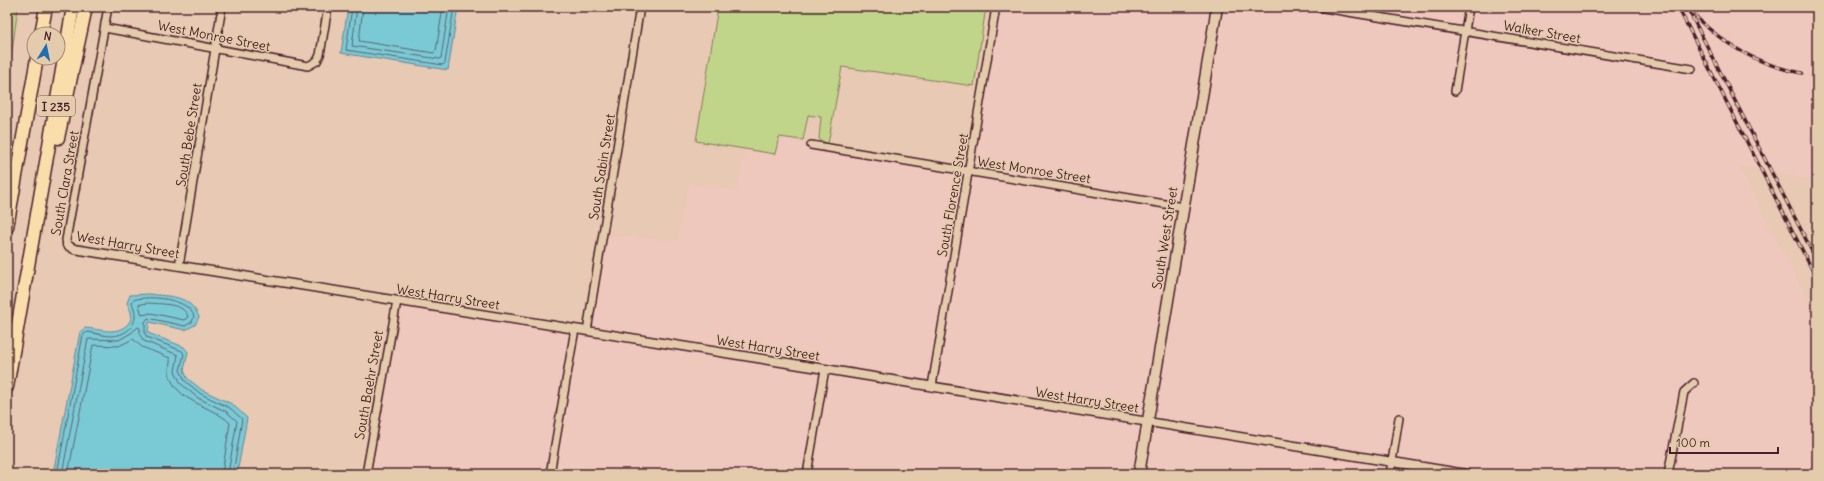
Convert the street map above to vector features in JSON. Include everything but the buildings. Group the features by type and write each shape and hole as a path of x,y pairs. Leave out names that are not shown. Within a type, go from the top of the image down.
{"highway":[{"path":"42,26 46,7"},
{"name":"I 235","path":"7,387 73,7"},
{"path":"39,204 48,184 86,7"},
{"name":"I 235","path":"7,227 36,66"}],"main road":[{"name":"South West Street","path":"1138,474 1217,7"}],"street":[{"name":"South Clara Street","path":"67,245 108,7"},
{"name":"South Bebe Street","path":"179,266 222,7"},
{"name":"West Monroe Street","path":"105,28 299,65 312,65 317,61 320,55 328,7"},
{"name":"South Sabin Street","path":"587,331 640,7"},
{"name":"South Florence Street","path":"932,386 996,7"},
{"name":"Walker Street","path":"1318,7 1692,69"},
{"path":"1455,91 1469,7"},
{"name":"West Monroe Street","path":"811,145 1183,207"},
{"name":"West Harry Street","path":"67,245 74,249 932,386 1466,474"},
{"name":"South Baehr Street","path":"366,474 397,301"},
{"path":"550,474 575,329"},
{"path":"807,474 825,369"},
{"path":"1668,474 1684,392 1694,384"},
{"path":"1390,474 1399,418"}],"shaded area":[{"path":"996,7 1817,7 1817,181 1738,165 1817,317 1817,474 367,474 397,301 587,331 603,235 677,240 689,184 737,191 745,149 774,155 779,137 811,145 969,171"}],"green space":[{"path":"7,7 18,7 7,87"},
{"path":"718,7 986,7 974,86 842,67 828,144 819,139 821,117 808,115 803,140 779,137 775,154 696,141"}],"water":[{"path":"348,7 458,7 448,70 341,53"},
{"path":"149,294 184,300 190,304 199,317 195,325 185,330 149,322 148,333 184,347 188,352 184,370 187,378 202,390 232,404 247,418 237,474 53,474 80,332 85,328 113,331 123,328 128,324 131,318 131,311 127,303 130,295"}],"railway":[{"path":"1678,7 1817,279"},
{"path":"1687,7 1817,261"},
{"path":"1695,15 1701,22 1723,40 1744,53 1766,63 1802,73"}]}
